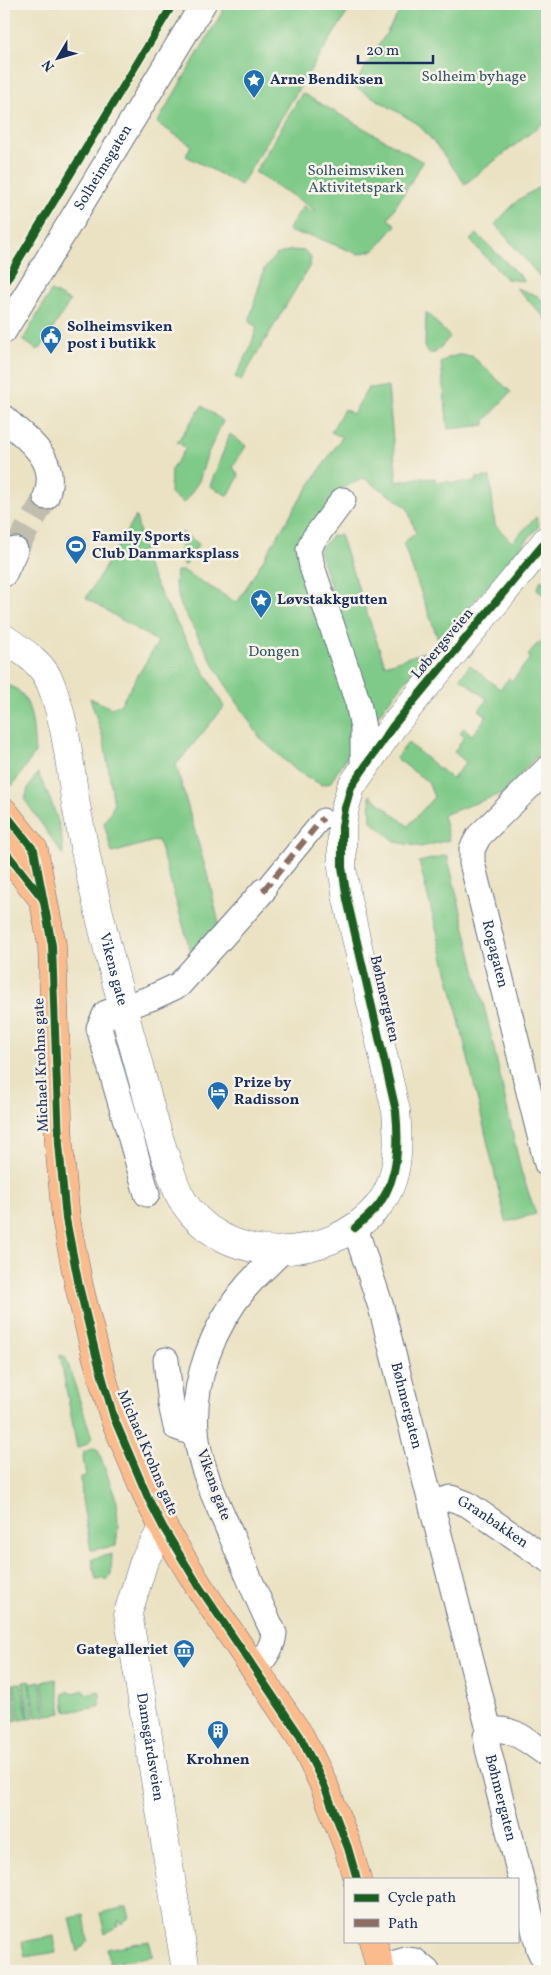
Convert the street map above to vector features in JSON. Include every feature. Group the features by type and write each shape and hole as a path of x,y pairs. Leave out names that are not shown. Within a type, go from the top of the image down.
{"main road":[{"name":"Michael Krohns gate","path":"4,812 34,850 45,902 52,945 59,1144 68,1229 79,1286 114,1418 149,1500 163,1527 200,1588 300,1736 316,1769 348,1848 357,1878"},
{"name":"Michael Krohns gate","path":"4,850 45,902"},
{"path":"373,1942 381,1969"}],"street":[{"name":"Solheimsgaten","path":"4,331 203,4"},
{"path":"4,418 43,455 51,475 46,497"},
{"path":"344,500 312,540 309,550 312,567 358,703 363,728 363,768"},
{"name":"Løbergsveien","path":"363,768 393,726 547,540"},
{"path":"4,574 15,550"},
{"name":"Vikens gate","path":"4,638 32,658 48,678 62,716 76,805 113,976 161,1147 180,1196 194,1216 213,1233 238,1245 281,1252 316,1246 332,1241 355,1228"},
{"name":"Bøhmergaten","path":"363,768 351,787 345,808 342,827 342,867 352,922 396,1111 398,1143 396,1166 389,1188 379,1204 355,1228 381,1307 432,1503 489,1730 486,1736 488,1749 516,1864 539,1949 547,1966"},
{"name":"Rogagaten","path":"547,769 479,836 472,849 472,863 547,1164"},
{"path":"147,1194 99,1028 106,1013 179,985 264,891 323,818"},
{"name":"Vikens gate","path":"255,1670 268,1654 274,1633 204,1470 196,1431 197,1402 202,1373 211,1347 225,1318 245,1288 281,1252"},
{"path":"166,1360 171,1404 176,1427 186,1431 196,1431"},
{"name":"Granbakken","path":"432,1503 450,1498 467,1504 547,1559"},
{"name":"Damsgårdsveien","path":"163,1527 144,1561 128,1613 186,1971"},
{"path":"489,1730 500,1728 515,1733 547,1754"},
{"path":"381,1969 406,1960 415,1961 427,1971"}],"green space":[{"path":"227,4 353,4 306,77 241,185 186,156 191,145 157,123"},
{"name":"Solheim byhage","path":"404,4 547,4 547,120 465,184 438,147 418,124 354,86"},
{"name":"Solheimsviken Aktivitetspark","path":"302,93 423,162 388,219 396,225 375,250 358,254 315,237 290,232 288,230 303,206 314,212 315,210 255,172"},
{"path":"547,182 547,285 495,224 518,200"},
{"path":"477,234 525,281 506,279 470,240"},
{"path":"291,250 305,251 311,257 310,265 241,381 235,377 249,351 257,327 249,322 264,269 276,255"},
{"path":"516,288 538,296 547,305 547,320"},
{"path":"51,291 70,301 41,348 37,350 23,340"},
{"path":"426,312 450,337 435,353 429,353 425,348"},
{"path":"458,355 472,356 511,392 485,421 485,425 448,429 441,363 448,358"},
{"name":"Dongen","path":"388,387 397,482 423,477 424,479 435,478 436,483 449,481 450,483 477,481 476,478 490,477 495,525 512,542 536,517 539,526 439,642 403,543 416,533 407,507 364,478 341,489 300,538 346,690 357,741 330,783 322,785 298,772 261,739 222,679 181,606 175,584 176,571 184,571 237,603 297,504 342,437 331,432 344,409 353,414 368,388"},
{"path":"202,406 223,421 207,455 199,481 184,503 170,494 171,470 186,448 177,442"},
{"path":"230,434 246,446 233,467 239,476 228,496 210,486"},
{"path":"136,516 147,566 166,604 224,707 176,765 210,884 219,924 191,952 158,840 112,853 104,823 114,805 104,741 90,698 111,708 120,705 158,642 86,598"},
{"path":"182,532 199,544 185,566 179,560"},
{"path":"340,535 385,665 424,652 421,662 373,721 319,550 332,536"},
{"path":"541,580 547,585 547,599 537,589"},
{"path":"547,637 547,745 503,793 443,815 449,840 421,847 396,842 371,821 370,795 408,826 434,797 428,782 396,758 408,743 452,779 466,762 454,752 464,737 460,733 464,728 472,735 487,716 479,710 487,699 460,678 470,665 500,689 509,678 512,681 530,658 528,656 535,646"},
{"path":"4,685 14,688 21,693 26,702 32,722 35,753 13,785 8,786 4,782"},
{"path":"38,773 58,823 63,855 25,800 28,788"},
{"path":"447,855 491,1035 521,1171 536,1214 506,1222 453,994 419,862"},
{"path":"60,1355 65,1357 67,1361 92,1438 87,1444 77,1448"},
{"path":"94,1448 98,1450 117,1502 118,1527 116,1546 91,1550 82,1500 81,1477 86,1476 84,1452"},
{"path":"112,1554 111,1574 107,1579 96,1580 92,1559"},
{"path":"56,1679 62,1713 48,1715 42,1682"},
{"path":"29,1681 34,1717 29,1719 23,1682"},
{"path":"40,1681 46,1716 36,1717 31,1683"},
{"path":"21,1683 28,1719 20,1720 14,1684"},
{"path":"12,1684 18,1720 7,1722 4,1706 4,1685"},
{"path":"84,1690 85,1694 99,1691 101,1698 99,1699 99,1707 66,1712 63,1694 70,1691 74,1693"},
{"path":"127,1907 130,1917 121,1924 119,1920 118,1926 105,1934 100,1913"},
{"path":"84,1915 88,1941 78,1952 70,1918"},
{"path":"54,1936 56,1952 25,1957 22,1942"},
{"path":"149,1941 153,1956 110,1963 107,1949"}],"tunnel":[{"path":"15,550 46,497"}],"marked path":[{"path":"263,891 323,818"}],"cycle path":[{"path":"4,284 173,4"},
{"path":"355,1228 375,1210 391,1181 396,1158 397,1135 396,1111 347,899 342,867 342,827 345,808 351,787 393,726 547,540"},
{"path":"4,812 34,850 52,945 59,1144 66,1219 79,1286 114,1418 149,1500 163,1527 200,1588 300,1736 324,1785 348,1848 357,1878"},
{"path":"4,850 43,899"}],"place":[{"name":"Arne Bendiksen","path":"254,99"},
{"name":"Solheimsviken post i butikk","path":"51,355"},
{"name":"Family Sports Club Danmarksplass","path":"76,565"},
{"name":"Løvstakkgutten","path":"261,619"},
{"name":"Prize by Radisson","path":"218,1111"},
{"name":"Gategalleriet","path":"184,1669"},
{"name":"Krohnen","path":"218,1750"}]}
